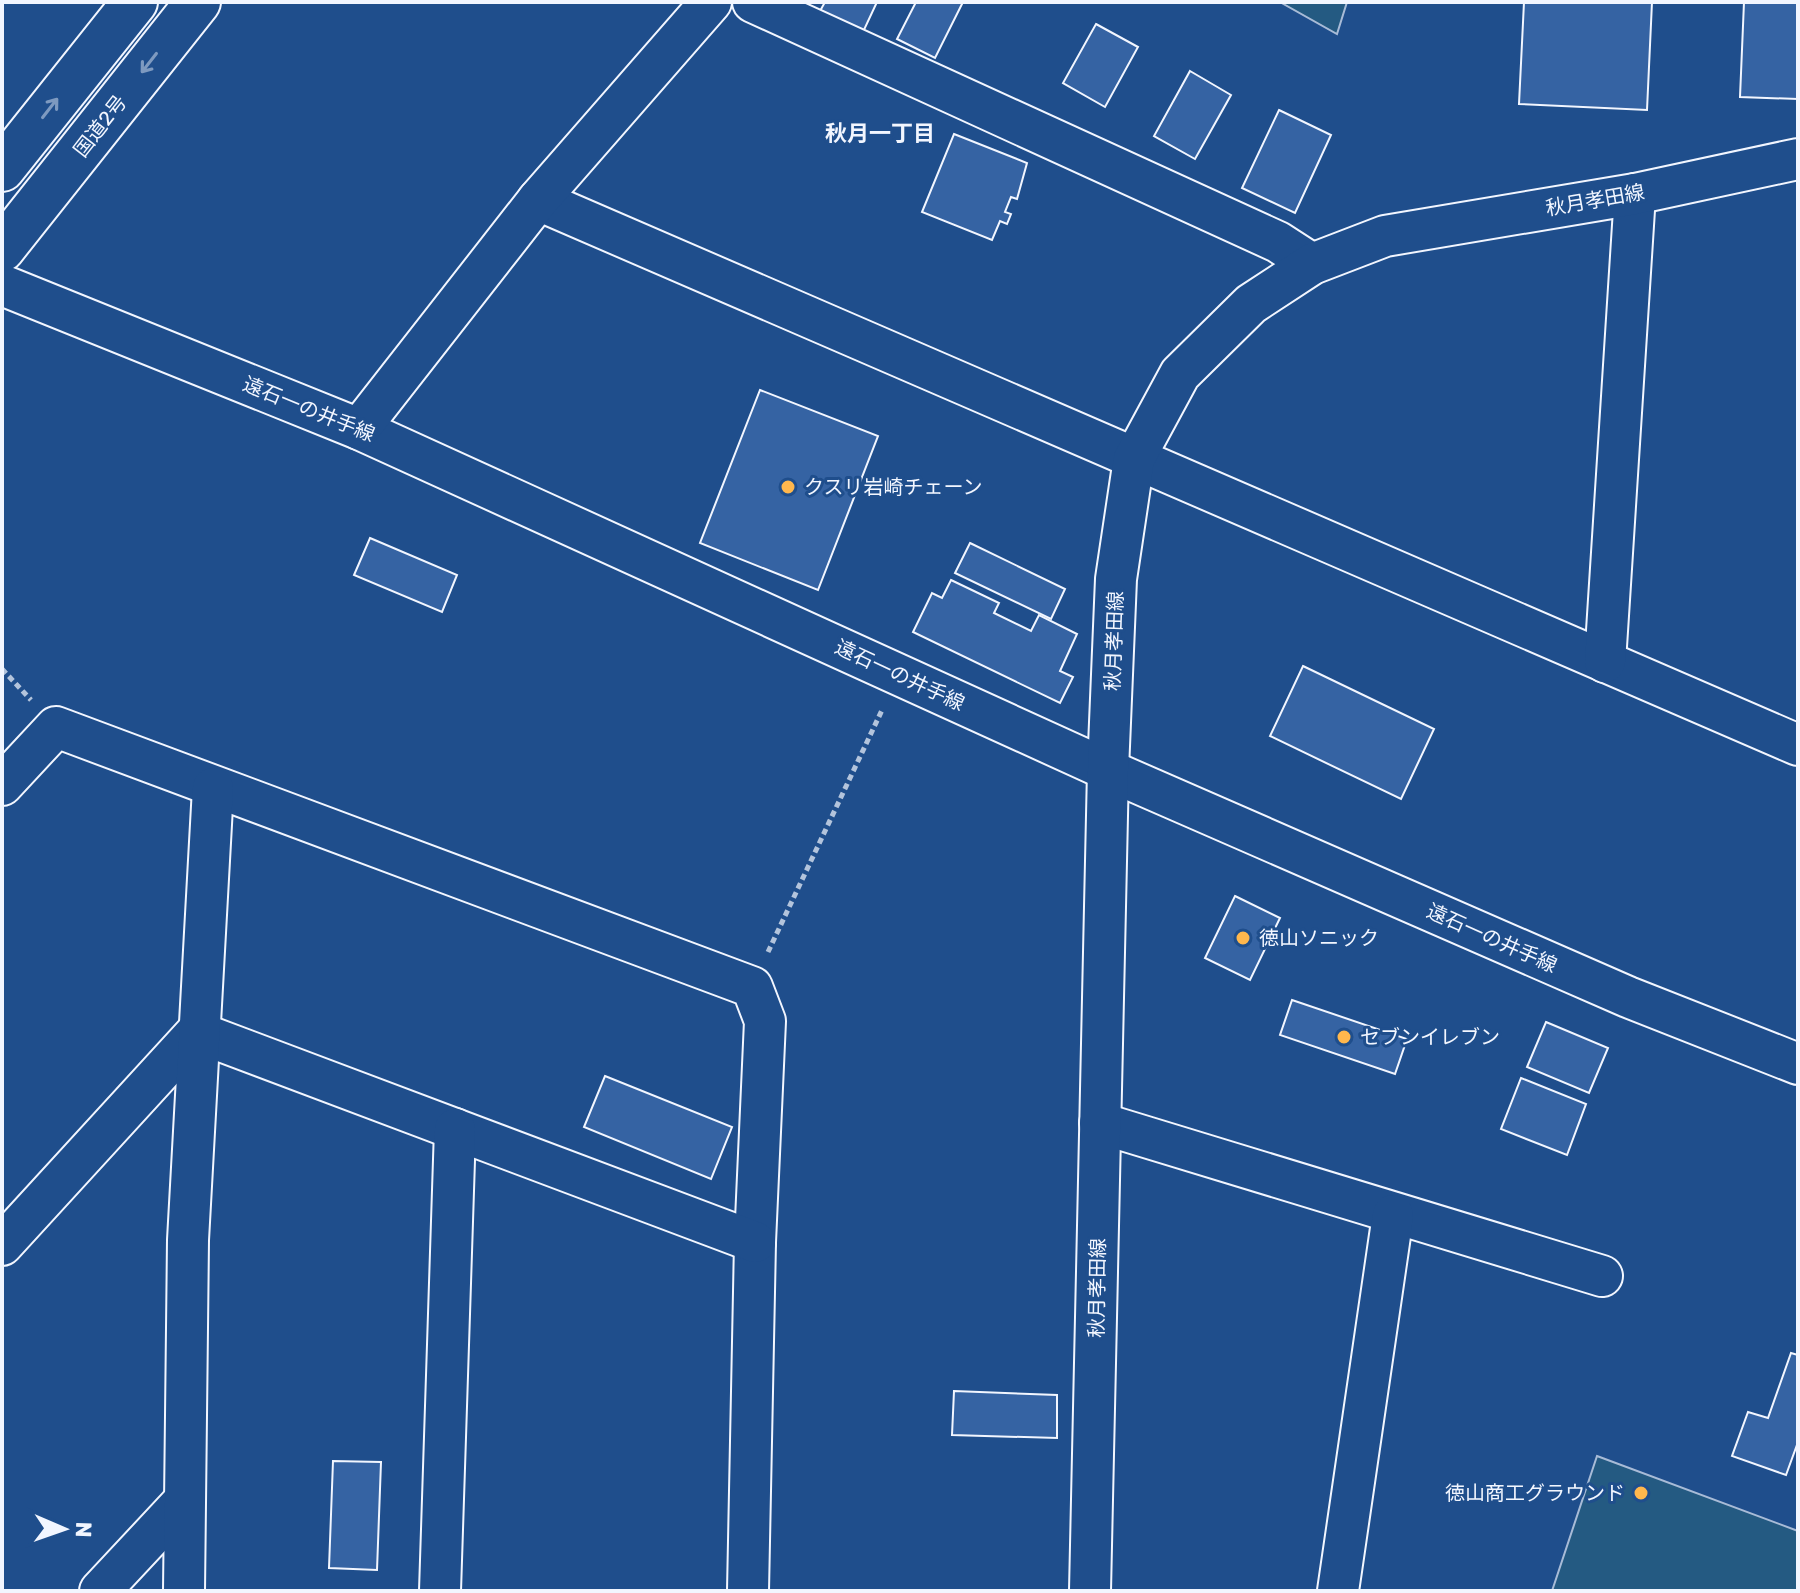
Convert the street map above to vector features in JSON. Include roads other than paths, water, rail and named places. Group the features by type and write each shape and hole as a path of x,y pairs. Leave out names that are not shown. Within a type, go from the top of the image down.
{"highway":[{"path":"2,169 135,2"},
{"name":"国道2号","path":"2,249 198,2"}],"street":[{"path":"359,429 538,200 711,2"},
{"path":"753,2 1278,242 1312,264"},
{"name":"秋月孝田線","path":"1090,1591 1108,770 1116,579 1134,459 1180,374 1251,304 1312,264 1385,236 1635,194 1798,159"},
{"path":"1605,662 1635,194"},
{"path":"538,200 1798,745"},
{"name":"遠石一の井手線","path":"2,285 359,429 1108,770 1628,997 1798,1064"},
{"path":"2,785 56,727 752,987 765,1021 755,1242 748,1591"},
{"path":"184,1591 188,1240 197,1032 213,788"},
{"path":"197,1032 755,1242"},
{"path":"2,1245 197,1032"},
{"path":"1100,1123 1393,1215 1602,1276"},
{"path":"440,1591 455,1129"},
{"path":"1338,1591 1393,1215"},
{"path":"100,1591 184,1501"}],"place":[{"name":"クスリ岩崎チェーン","path":"788,487"},
{"name":"徳山ソニック","path":"1243,938"},
{"name":"セブンイレブン","path":"1344,1037"},
{"name":"徳山商工グラウンド","path":"1641,1493"}],"district":[{"name":"秋月一丁目","path":"880,133"}]}
